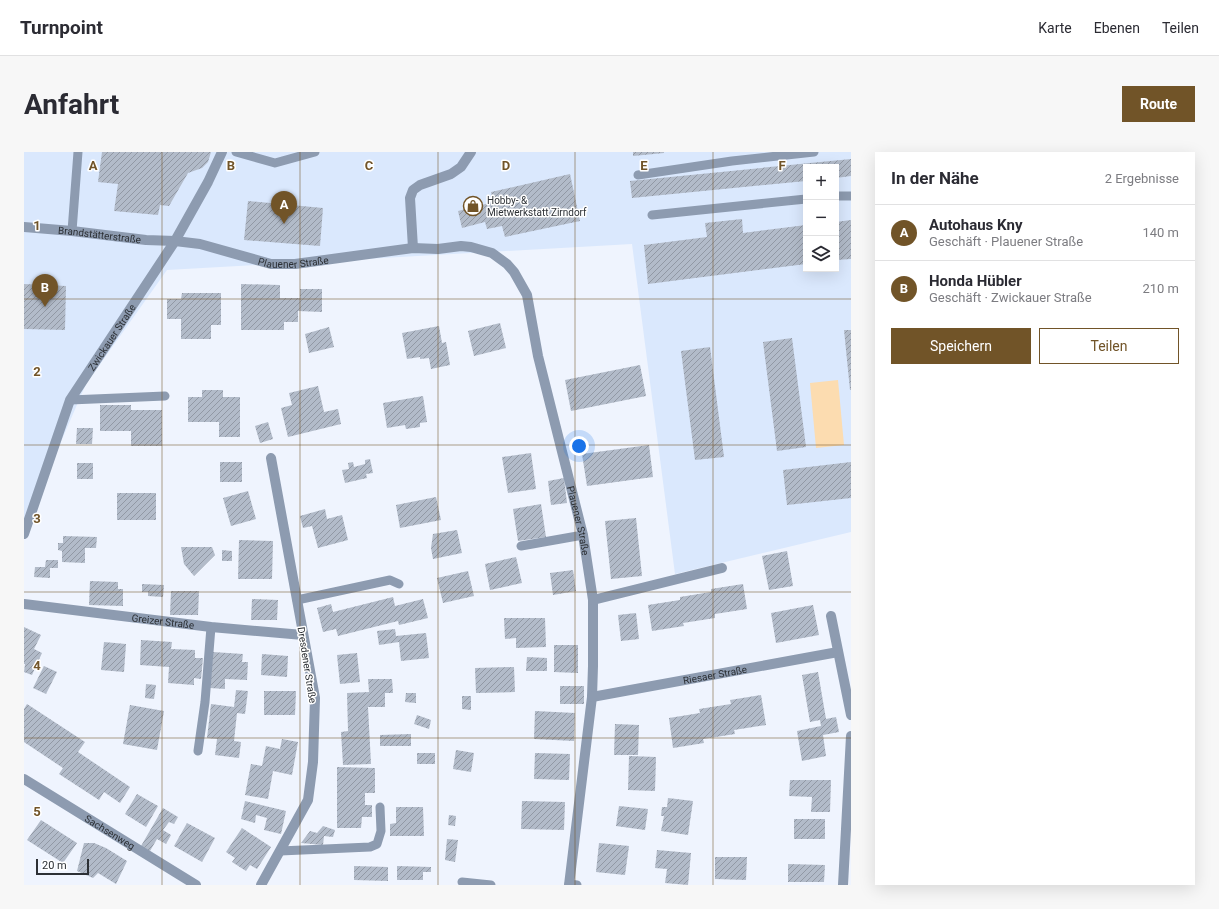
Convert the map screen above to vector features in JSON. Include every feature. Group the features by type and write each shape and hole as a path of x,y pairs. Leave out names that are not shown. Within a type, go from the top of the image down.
{"street":[{"name":"Zwickauer Straße","path":"24,534 70,400 175,241 208,182 222,152"},
{"path":"413,248 410,198 413,190 420,185 451,174 461,168 471,152"},
{"name":"Brandstätterstraße","path":"24,227 146,240 175,241"},
{"name":"Plauener Straße","path":"175,241 200,244 271,264 295,264 413,248 438,249 461,246 471,247 492,253 508,264 524,287 527,295 538,356 583,535 593,600 594,666 592,697 572,885"},
{"name":"Dresdener Straße","path":"261,885 308,800 313,762 315,698 271,458"},
{"path":"593,600 722,568"},
{"name":"Greizer Straße","path":"24,604 211,627 303,635"},
{"path":"831,616 851,715"},
{"name":"Riesaer Straße","path":"592,697 838,652"},
{"path":"843,885 851,736"},
{"name":"Sachsenweg","path":"24,779 196,885"}],"lane":[{"path":"72,231 78,152"},
{"path":"236,152 250,154 275,163 315,152"},
{"path":"638,174 732,161 814,152"},
{"path":"839,196 851,196"},
{"path":"652,215 803,200"},
{"path":"70,400 165,396"},
{"path":"521,546 583,535"},
{"path":"297,600 390,580 399,584"},
{"path":"198,752 205,702 211,627"},
{"path":"280,850 370,847 377,844 381,832 380,807"},
{"path":"462,882 491,885"}],"shaded area":[{"path":"24,152 851,152 851,532 675,574 632,244 167,270 86,384 24,527"},
{"path":"838,380 844,445 816,448 810,383"}],"building":[{"path":"102,152 211,152 208,162 202,168 188,173 169,206 160,205 158,215 114,211 118,184 98,182"},
{"path":"633,152 664,152 664,153 633,156"},
{"path":"851,159 851,176 839,178 839,164 803,164 803,181 632,198 630,181"},
{"path":"570,174 580,221 505,237 502,226 487,229 485,222 462,228 458,211 493,202 491,192"},
{"path":"248,201 323,208 320,246 244,240"},
{"path":"742,219 743,233 803,225 803,264 648,284 644,245 707,237 705,223"},
{"path":"851,220 851,259 839,260 839,222"},
{"path":"24,284 66,286 65,330 24,329"},
{"path":"241,284 280,285 280,298 300,298 300,289 322,289 322,312 298,311 298,322 284,322 284,330 241,330"},
{"path":"182,293 221,293 221,325 211,325 211,339 181,339 181,319 167,319 167,299 181,299"},
{"path":"500,323 506,348 474,356 468,331"},
{"path":"439,326 442,343 446,342 450,365 431,369 429,358 420,359 420,357 407,359 402,333"},
{"path":"329,327 334,347 309,353 305,334"},
{"path":"844,330 851,330 851,390 850,390"},
{"path":"792,338 806,447 777,451 763,342"},
{"path":"710,347 724,457 695,460 681,351"},
{"path":"640,365 646,396 571,411 565,380"},
{"path":"318,386 324,412 338,409 341,424 288,437 281,408 292,405 289,393"},
{"path":"202,390 223,390 223,397 240,397 240,437 219,437 219,422 188,422 188,397 202,397"},
{"path":"423,396 427,422 420,423 420,427 406,429 405,425 387,428 383,403"},
{"path":"100,405 131,405 131,410 162,410 162,446 131,446 131,431 100,431"},
{"path":"268,422 273,439 260,443 255,426"},
{"path":"77,428 93,428 92,444 76,444"},
{"path":"649,445 653,477 587,486 582,454"},
{"path":"531,453 536,489 508,493 502,457"},
{"path":"370,459 373,473 366,474 367,478 345,483 342,470 349,469 348,463 353,462 354,467 365,464 365,460"},
{"path":"220,462 242,462 242,482 220,482"},
{"path":"851,462 851,498 787,505 783,470"},
{"path":"77,463 93,463 93,479 77,479"},
{"path":"564,478 567,503 551,505 548,481"},
{"path":"248,491 256,519 231,526 223,498"},
{"path":"117,493 156,493 156,520 117,520"},
{"path":"436,497 441,520 400,528 396,505"},
{"path":"541,504 546,537 518,541 513,509"},
{"path":"325,509 327,519 342,515 348,540 318,548 312,526 303,528 300,516"},
{"path":"636,518 642,576 611,579 605,521"},
{"path":"457,530 462,553 433,559 431,548 433,534"},
{"path":"63,536 97,537 96,548 85,548 85,563 62,562 62,551 58,550 58,543 63,543"},
{"path":"239,540 273,541 272,579 238,579"},
{"path":"181,547 212,547 215,555 194,576 184,564"},
{"path":"222,550 232,551 232,561 222,561"},
{"path":"787,551 793,586 769,590 762,556"},
{"path":"516,557 522,583 490,590 485,564"},
{"path":"46,560 58,560 58,568 50,568 50,578 34,577 35,567 45,567"},
{"path":"573,570 576,591 553,595 550,573"},
{"path":"468,571 474,596 443,603 437,578"},
{"path":"90,581 118,582 118,589 123,589 123,606 89,605"},
{"path":"142,584 164,585 163,597 148,596 148,592 142,592"},
{"path":"743,584 747,609 715,614 715,618 683,623 684,626 652,631 648,605 680,600 680,597 711,592 711,589"},
{"path":"171,591 199,591 198,615 170,615"},
{"path":"393,597 395,606 423,599 428,618 399,625 398,621 338,636 336,629 323,632 317,608 331,604 333,612"},
{"path":"252,599 278,600 277,620 251,620"},
{"path":"813,605 819,635 776,643 771,613"},
{"path":"636,613 639,639 621,641 618,615"},
{"path":"504,618 545,618 546,647 516,648 516,638 505,639"},
{"path":"24,627 41,635 34,649 42,653 32,675 24,672"},
{"path":"395,629 396,636 426,633 429,658 401,661 399,642 379,645 377,631"},
{"path":"141,640 172,642 171,649 195,650 195,658 203,658 201,679 194,678 194,685 168,683 169,667 140,665"},
{"path":"104,642 126,644 124,672 101,670"},
{"path":"554,645 578,645 578,673 554,672"},
{"path":"213,652 243,654 242,662 248,662 247,680 225,679 225,689 210,688"},
{"path":"357,653 360,682 340,684 337,655"},
{"path":"262,654 288,656 287,677 261,675"},
{"path":"527,657 547,658 547,671 526,671"},
{"path":"44,666 57,672 46,694 33,688"},
{"path":"514,667 515,692 476,693 475,668"},
{"path":"818,672 826,719 836,717 839,732 823,735 826,756 802,761 797,731 821,726 820,720 810,722 802,675"},
{"path":"368,679 392,679 393,693 385,693 385,707 368,707 371,764 343,765 341,732 348,731 347,693 369,692"},
{"path":"146,684 156,685 154,699 145,698"},
{"path":"560,686 584,686 584,704 560,704"},
{"path":"236,690 248,691 245,714 237,713 234,741 241,742 239,758 215,755 217,739 207,738 211,704 234,707"},
{"path":"264,691 296,691 295,715 264,715"},
{"path":"406,693 416,693 416,703 405,702"},
{"path":"761,695 766,725 734,730 735,734 703,739 704,743 673,748 669,718 700,713 699,709 731,704 730,700"},
{"path":"462,696 471,696 471,710 462,709"},
{"path":"27,704 85,742 78,752 130,787 120,803 104,792 99,800 59,774 63,768 24,742 24,709"},
{"path":"130,705 164,711 157,750 123,744"},
{"path":"535,711 575,713 574,741 534,739"},
{"path":"417,715 431,720 429,729 414,724"},
{"path":"615,724 639,725 638,755 614,755"},
{"path":"411,734 411,746 380,746 380,735"},
{"path":"282,739 298,742 292,775 273,771 268,799 245,795 251,764 262,766 266,746 280,749"},
{"path":"456,750 474,753 471,772 453,769"},
{"path":"417,753 435,753 435,764 417,764"},
{"path":"535,753 570,754 569,780 534,779"},
{"path":"629,756 656,757 655,791 628,790"},
{"path":"337,767 375,768 375,793 365,793 365,805 372,805 372,817 362,817 361,828 337,828"},
{"path":"790,780 831,780 830,812 811,812 812,797 789,796"},
{"path":"137,794 158,806 146,827 125,814"},
{"path":"668,798 693,801 688,835 661,831 664,816 661,816 662,807 667,807"},
{"path":"245,801 286,811 281,834 264,830 267,818 256,815 255,823 241,819"},
{"path":"522,801 565,802 564,830 521,829"},
{"path":"619,806 648,809 645,830 616,826"},
{"path":"396,807 423,807 424,836 390,836 390,824 396,823"},
{"path":"163,808 178,817 174,824 169,822 163,830 171,835 166,844 157,839 150,851 141,846"},
{"path":"449,815 456,816 455,826 448,825"},
{"path":"794,819 825,819 825,839 794,839"},
{"path":"41,820 77,843 63,863 27,840"},
{"path":"187,823 215,838 202,862 174,846"},
{"path":"323,826 335,830 333,837 324,836 323,845 301,843 310,831 317,833"},
{"path":"242,828 271,847 257,869 250,865 246,871 232,862 235,858 226,852"},
{"path":"447,839 458,840 455,862 445,860"},
{"path":"84,843 94,843 106,848 127,861 116,884 98,873 93,878 77,871"},
{"path":"599,843 629,846 625,875 596,872"},
{"path":"657,850 691,853 688,885 665,883 667,869 655,868"},
{"path":"715,857 747,857 746,880 715,879"},
{"path":"788,864 825,865 824,882 788,882"},
{"path":"354,866 388,867 388,881 354,880"},
{"path":"397,866 431,867 431,872 423,872 423,880 397,880"}],"place":[{"name":"Hobby- & Mietwerkstatt Zirndorf","path":"473,206"},
{"name":"Autohaus Kny","path":"284,224"},
{"name":"Honda Hübler","path":"45,307"}]}
